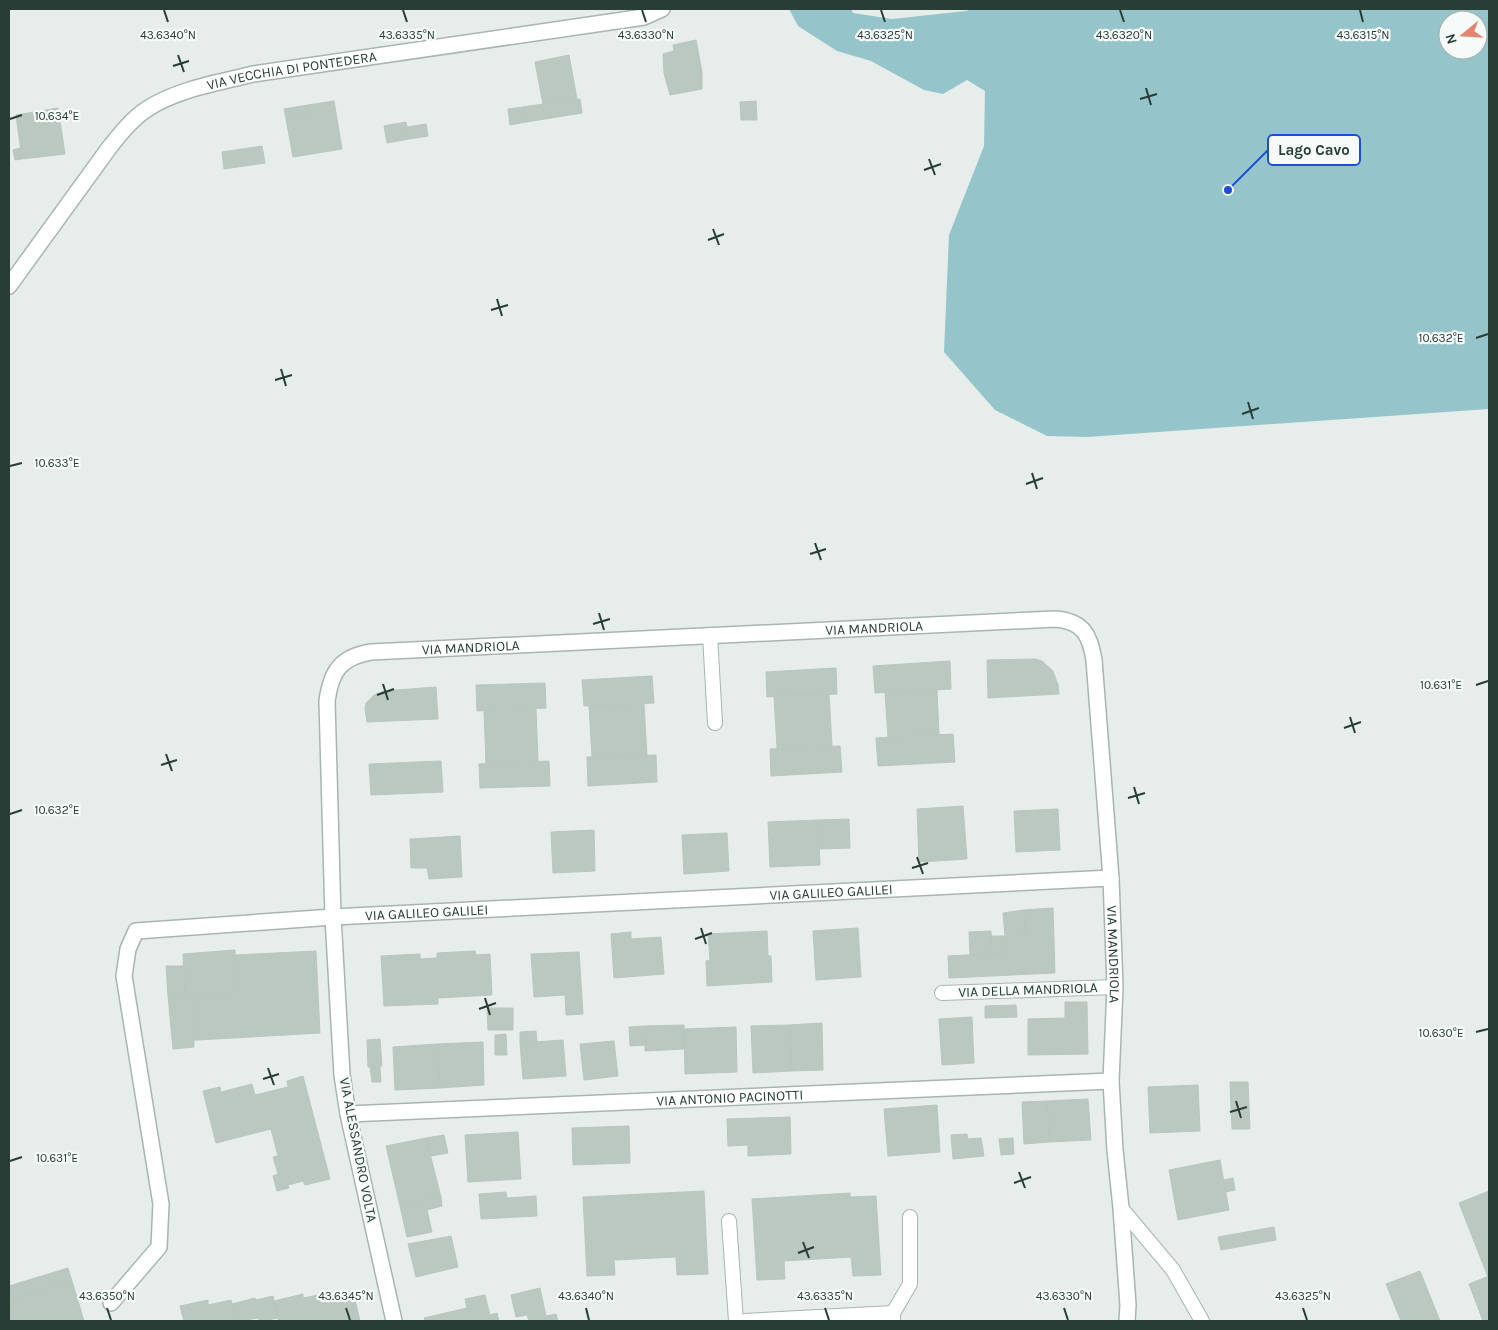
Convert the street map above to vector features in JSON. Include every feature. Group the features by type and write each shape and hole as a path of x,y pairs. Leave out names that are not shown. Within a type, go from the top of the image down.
{"street":[{"name":"VIA VECCHIA DI PONTEDERA","path":"9,286 126,126 146,109 173,96 200,87 253,74 644,17 662,9"},
{"name":"VIA MANDRIOLA","path":"333,917 327,701 334,672 343,662 358,654 1055,619 1064,619 1075,624 1086,631 1094,660 1111,878 1115,987 1111,1081 1128,1304 1127,1321"},
{"name":"VIA GALILEO GALILEI","path":"112,1304 159,1247 161,1204 124,976 128,949 136,931 333,917 1111,878"},
{"name":"VIA ALESSANDRO VOLTA","path":"333,917 342,1075 348,1114 394,1321"},
{"name":"VIA ANTONIO PACINOTTI","path":"348,1114 1111,1081"},
{"path":"1128,1304 1139,1321"}],"lane":[{"path":"710,635 715,723"},
{"name":"VIA DELLA MANDRIOLA","path":"942,993 1115,987"},
{"path":"1121,1208 1173,1270 1202,1321"},
{"path":"745,1321 893,1317 910,1284 910,1217"},
{"path":"729,1221 736,1321"}],"water":[{"path":"789,9 851,9 853,13 892,19 972,9 1489,9 1489,409 1087,437 1047,436 995,410 944,352 949,235 984,146 985,91 967,80 943,94 924,90 871,61 837,51 798,26"}],"building":[{"path":"696,40 702,72 702,89 670,95 664,73 663,54 674,51 673,45"},
{"path":"569,55 577,99 543,104 535,62"},
{"path":"580,99 582,113 545,119 543,104"},
{"path":"334,101 342,149 293,157 286,119 309,115 308,105"},
{"path":"756,101 757,120 741,120 740,102"},
{"path":"543,104 545,119 526,122 523,107"},
{"path":"308,105 309,115 286,119 284,109"},
{"path":"523,107 526,122 510,125 508,109"},
{"path":"58,108 65,154 22,159 16,115"},
{"path":"406,122 409,139 387,143 384,126"},
{"path":"426,124 428,136 409,139 407,127"},
{"path":"262,146 265,163 224,169 222,152"},
{"path":"20,148 22,159 15,160 13,150"},
{"path":"1035,659 1042,661 1053,671 1059,694 988,698 987,660"},
{"path":"950,661 951,689 875,693 873,666"},
{"path":"836,668 837,694 767,697 766,672"},
{"path":"652,676 654,703 584,706 582,680"},
{"path":"545,683 546,708 477,711 476,685"},
{"path":"436,687 438,719 367,722 366,703 374,695 384,691"},
{"path":"937,690 939,734 888,737 885,693"},
{"path":"829,694 832,746 777,748 774,696"},
{"path":"644,704 647,756 592,757 589,706"},
{"path":"536,709 538,761 486,764 484,711"},
{"path":"953,734 955,762 878,766 876,738"},
{"path":"840,746 842,772 771,776 770,749"},
{"path":"656,755 657,782 588,786 587,757"},
{"path":"441,761 443,792 371,795 369,764"},
{"path":"549,761 550,786 480,788 479,764"},
{"path":"963,806 967,859 919,862 917,809"},
{"path":"1058,809 1060,850 1016,852 1014,811"},
{"path":"849,819 850,848 820,849 818,820"},
{"path":"818,820 820,865 770,867 768,822"},
{"path":"594,830 595,871 553,873 551,832"},
{"path":"727,833 729,871 684,874 682,835"},
{"path":"460,836 462,877 429,879 427,868 411,868 410,839"},
{"path":"1053,908 1055,973 949,978 948,956 1005,953 1005,936 1025,935 1024,910"},
{"path":"1024,910 1025,935 1005,936 1003,913"},
{"path":"858,928 861,977 816,980 813,931"},
{"path":"767,931 768,956 771,956 772,982 707,986 706,961 710,960 708,934"},
{"path":"991,931 992,954 970,955 969,932"},
{"path":"631,932 631,939 661,937 664,974 614,978 611,934"},
{"path":"991,936 1005,936 1005,953 992,954"},
{"path":"235,950 235,995 185,996 183,954"},
{"path":"316,951 320,1033 198,1040 195,995 235,995 235,955"},
{"path":"475,951 476,955 490,954 492,995 438,998 438,1004 384,1006 381,956 420,954 420,959 437,958 437,953"},
{"path":"579,952 583,1014 566,1015 565,995 534,997 531,954"},
{"path":"166,966 184,966 185,996 168,996"},
{"path":"195,995 198,1040 194,1040 194,1047 173,1049 168,996"},
{"path":"1065,1002 1087,1002 1088,1054 1028,1055 1028,1019 1065,1018"},
{"path":"1016,1005 1017,1017 985,1018 985,1006"},
{"path":"487,1008 513,1008 513,1030 488,1030"},
{"path":"972,1017 974,1063 942,1065 939,1019"},
{"path":"822,1023 823,1070 792,1071 789,1025"},
{"path":"684,1025 684,1049 645,1051 645,1026"},
{"path":"789,1025 792,1071 753,1073 751,1026"},
{"path":"645,1026 646,1045 630,1046 629,1027"},
{"path":"736,1027 737,1072 685,1074 684,1029"},
{"path":"536,1031 537,1042 520,1043 520,1032"},
{"path":"506,1034 507,1055 495,1055 495,1035"},
{"path":"380,1039 382,1066 368,1067 367,1040"},
{"path":"563,1040 566,1076 523,1079 520,1043"},
{"path":"614,1041 618,1076 584,1080 580,1044"},
{"path":"483,1042 484,1085 440,1088 437,1044"},
{"path":"437,1044 440,1088 395,1090 393,1047"},
{"path":"370,1067 380,1067 381,1082 372,1082"},
{"path":"303,1076 330,1179 305,1185 303,1181 288,1185 289,1188 277,1191 273,1176 278,1174 273,1157 278,1156 271,1129 216,1143 203,1091 220,1087 221,1092 252,1084 255,1095 288,1087 287,1081"},
{"path":"1230,1082 1248,1082 1250,1129 1232,1129"},
{"path":"1198,1085 1200,1131 1150,1133 1148,1087"},
{"path":"1088,1099 1091,1140 1049,1142 1047,1101"},
{"path":"1047,1101 1049,1142 1024,1144 1022,1102"},
{"path":"937,1105 940,1152 888,1156 884,1109"},
{"path":"790,1117 791,1154 748,1156 748,1145 728,1146 727,1119"},
{"path":"629,1126 630,1163 573,1165 572,1128"},
{"path":"518,1132 521,1179 468,1182 465,1135"},
{"path":"967,1134 968,1139 981,1138 984,1156 953,1159 951,1135"},
{"path":"444,1135 448,1153 431,1156 426,1138"},
{"path":"426,1138 441,1197 400,1206 386,1146"},
{"path":"1013,1138 1014,1154 1001,1155 999,1139"},
{"path":"1220,1160 1229,1210 1178,1220 1169,1170"},
{"path":"1233,1178 1235,1190 1226,1192 1224,1180"},
{"path":"704,1191 708,1274 677,1275 676,1257 614,1260 615,1275 587,1276 583,1197"},
{"path":"1489,1191 1489,1276 1488,1277 1459,1203"},
{"path":"506,1192 507,1198 536,1196 537,1216 481,1219 479,1194"},
{"path":"850,1193 850,1197 876,1196 881,1275 853,1276 851,1257 784,1261 785,1279 757,1280 752,1199"},
{"path":"441,1197 442,1206 427,1210 432,1232 407,1237 400,1206"},
{"path":"1274,1227 1276,1240 1221,1250 1218,1237"},
{"path":"451,1236 458,1267 416,1277 408,1244"},
{"path":"68,1268 72,1281 9,1301 9,1286"},
{"path":"1420,1271 1440,1321 1401,1321 1386,1284"},
{"path":"1489,1276 1489,1321 1483,1321 1469,1284"},
{"path":"72,1281 84,1321 9,1321 9,1301"},
{"path":"540,1288 546,1316 556,1314 558,1321 529,1321 527,1315 516,1317 511,1295"},
{"path":"353,1291 360,1321 279,1321 274,1301 303,1294 303,1298 328,1293 329,1296"},
{"path":"485,1295 490,1315 497,1313 499,1321 425,1321 424,1318 467,1308 465,1299"},
{"path":"273,1296 278,1318 263,1321 259,1321 259,1318 236,1321 232,1304"},
{"path":"208,1300 208,1305 231,1300 236,1321 184,1321 180,1306"}],"place":[{"name":"Lago Cavo","path":"1228,190"}]}
